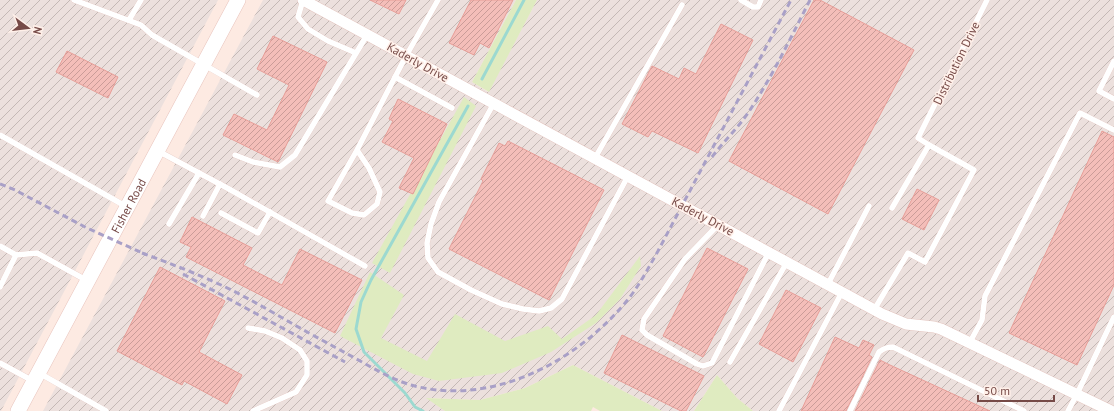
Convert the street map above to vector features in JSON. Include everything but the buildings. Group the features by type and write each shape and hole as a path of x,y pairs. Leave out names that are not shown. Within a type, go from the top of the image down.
{"main road":[{"name":"Fisher Road","path":"18,411 238,0"}],"street":[{"name":"Kaderly Drive","path":"303,0 874,310 906,324 934,326 1112,411"},
{"path":"1112,411 1114,407"}],"lane":[{"path":"74,0 141,24 152,35 257,95"},
{"path":"129,20 141,0"},
{"path":"303,0 298,17 308,29 356,53"},
{"path":"357,150 369,168 380,192 377,204 364,215 352,213 328,201 357,150 395,76 438,0"},
{"path":"741,0 754,7 758,7 761,0"},
{"name":"Distribution Drive","path":"929,144 918,138 987,0"},
{"path":"595,158 682,5"},
{"path":"235,155 253,162 280,167 295,155 367,34"},
{"path":"1114,61 1099,92 1114,99"},
{"path":"395,76 452,108"},
{"path":"494,103 440,202 431,224 427,243 428,258 438,272 471,290 502,304 523,309 539,311 551,308 562,299 628,176"},
{"path":"970,342 982,320 985,296 1080,113 1114,130"},
{"path":"0,135 127,208"},
{"path":"874,310 908,253 925,262 974,170 929,144 892,208"},
{"path":"157,151 220,184 365,266"},
{"path":"169,224 199,173"},
{"path":"203,216 220,184"},
{"path":"828,284 869,206"},
{"path":"221,213 258,233 270,212"},
{"path":"718,225 685,259 644,319 642,330 647,335 697,364 703,366 712,363 769,252"},
{"path":"0,246 16,255 37,253 88,281"},
{"path":"0,287 16,255"},
{"path":"730,362 787,262"},
{"path":"779,411 842,292"},
{"path":"1068,411 1114,317"},
{"path":"248,328 265,330 282,338 300,350 307,361 307,375 296,392 253,411"},
{"path":"850,411 879,352 885,347 893,347 1024,411"},
{"path":"0,363 36,377 106,411"}],"shaded area":[{"path":"0,0 218,0 1,411 0,411"},
{"path":"263,0 516,0 472,82 488,92 537,0 1114,0 1114,411 753,411 737,398 717,375 694,411 662,411 573,365 525,388 480,400 427,398 445,411 43,411"}],"green space":[{"path":"516,0 537,0 489,92 472,82"},
{"path":"464,97 476,106 390,273 372,263"},
{"path":"640,256 641,266 620,299 596,323 551,352 502,373 439,381 413,374 340,336 370,272 404,295 381,338 427,361 455,314 505,341 548,326 562,339 596,315"},
{"path":"573,365 662,411 600,411 593,407 591,411 445,411 426,398 480,400 525,388"},
{"path":"717,375 737,398 753,411 694,411"}],"waterway":[{"path":"482,79 524,0"},
{"path":"423,411 415,407 405,393 364,352 356,329 361,302 371,280 468,106"}],"railway":[{"path":"142,253 192,272 232,290 398,381 411,385 442,390 473,390 503,384 532,373 560,359 586,341 610,320 630,297 658,251 791,0"},
{"path":"712,157 750,110 782,56 810,0"},
{"path":"0,184 15,190 87,228 147,255"},
{"path":"183,274 345,362"}]}
